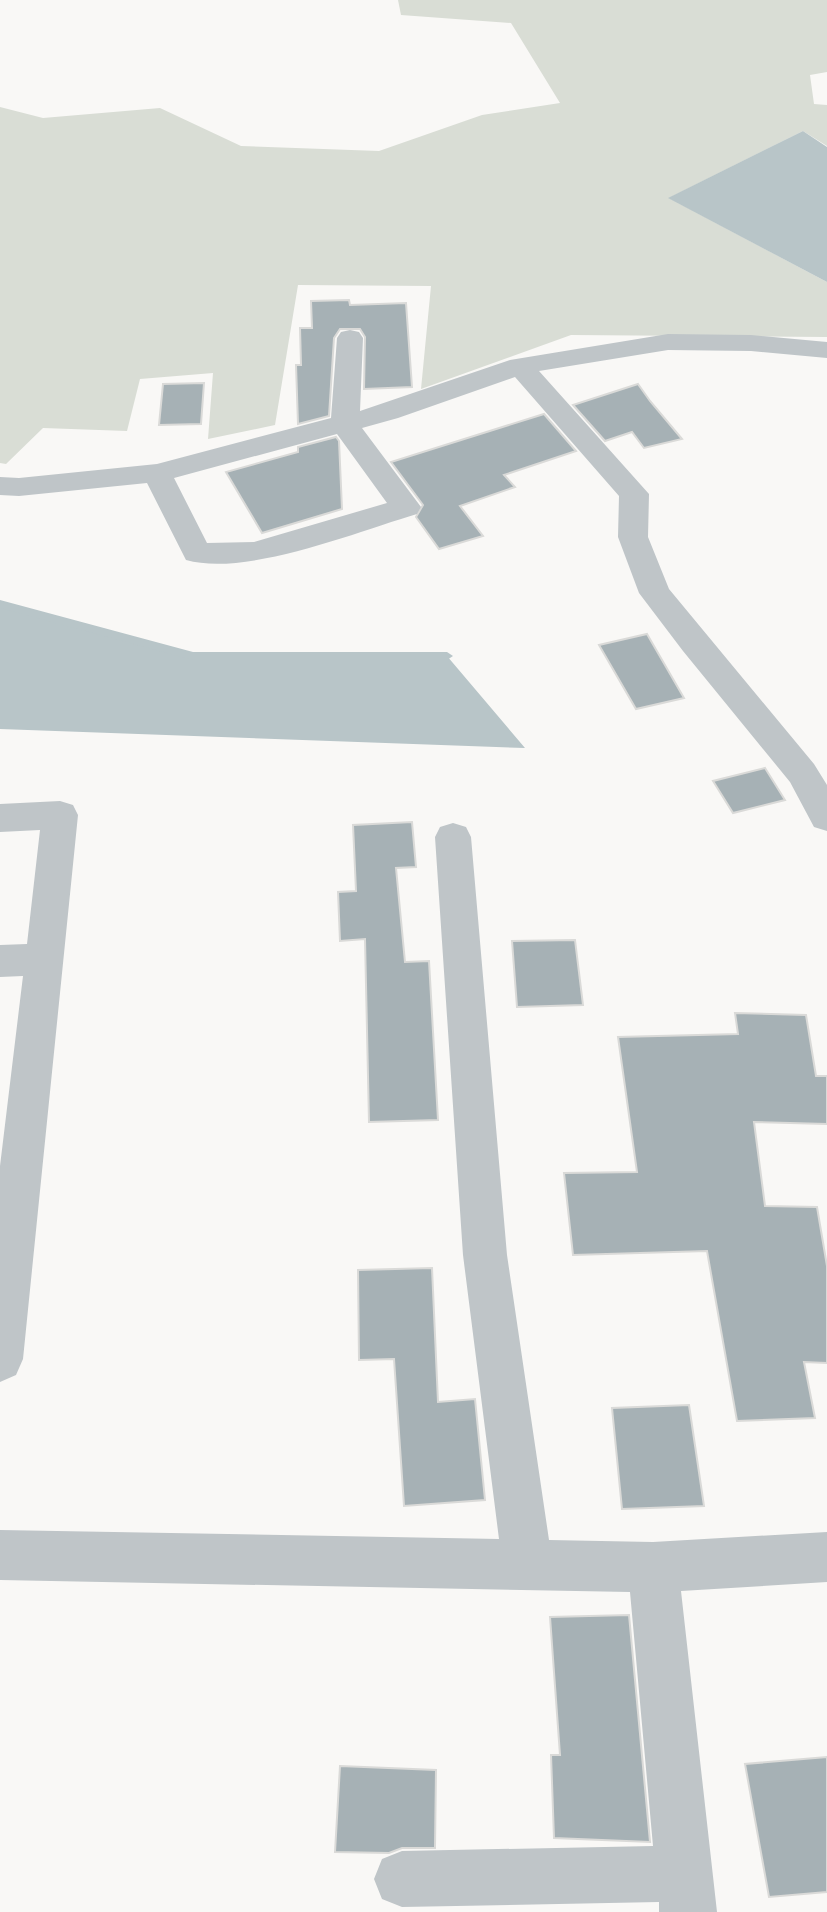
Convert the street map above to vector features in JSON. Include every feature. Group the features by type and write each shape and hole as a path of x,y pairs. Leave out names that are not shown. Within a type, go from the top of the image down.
{"street":[{"path":"157,473 197,553 255,552 406,507 345,425 350,338"},
{"path":"0,486 19,487 157,473 345,425 520,366 668,342 751,344 827,350"},
{"path":"520,366 634,494 634,537 655,593 802,773 827,817"},
{"path":"0,818 60,815 0,1359"},
{"path":"453,837 485,1255 527,1564"},
{"path":"0,961 44,959"},
{"path":"0,1555 653,1567 827,1556"},
{"path":"402,1879 686,1893 653,1567"}],"shaded area":[{"path":"398,0 827,0 827,72 810,75 814,104 827,105 827,146 803,131 669,198 827,282 827,337 571,335 421,389 431,286 298,285 275,425 208,439 213,373 140,379 127,431 43,428 6,464 0,463 0,107 43,118 160,108 241,146 379,151 482,115 560,103 511,23 401,15"},
{"path":"803,131 827,147 827,282 668,198"},
{"path":"0,604 193,656 447,656 525,748 0,729"}],"building":[{"path":"349,300 350,305 406,303 412,387 364,389 365,337 360,329 340,329 334,338 329,416 298,424 296,365 301,365 300,328 312,328 311,301"},
{"path":"204,383 201,424 159,425 163,384"},
{"path":"638,384 682,439 644,448 632,432 605,441 573,405"},
{"path":"544,414 576,451 504,475 515,487 460,506 483,536 439,549 416,517 423,505 391,462"},
{"path":"336,437 339,441 342,509 262,533 226,472 298,452 298,447"},
{"path":"647,634 684,698 636,709 599,645"},
{"path":"765,768 785,800 733,813 713,781"},
{"path":"412,822 416,867 396,868 405,962 429,961 438,1120 369,1122 365,939 340,941 338,892 356,891 353,825"},
{"path":"575,940 583,1005 517,1007 512,941"},
{"path":"735,1013 806,1015 816,1076 827,1076 827,1124 754,1122 765,1206 817,1207 827,1266 827,1363 804,1362 815,1418 737,1421 707,1251 573,1255 564,1173 637,1172 618,1037 738,1034"},
{"path":"432,1268 438,1402 475,1399 485,1500 404,1506 394,1359 359,1360 358,1270"},
{"path":"689,1405 704,1506 622,1509 612,1408"},
{"path":"629,1615 650,1842 554,1838 551,1755 560,1755 550,1617"},
{"path":"827,1757 827,1892 769,1897 745,1764"},
{"path":"340,1766 436,1770 435,1848 402,1848 389,1853 335,1852"}],"waterway":[{"path":"0,604 193,656 447,656"}]}
